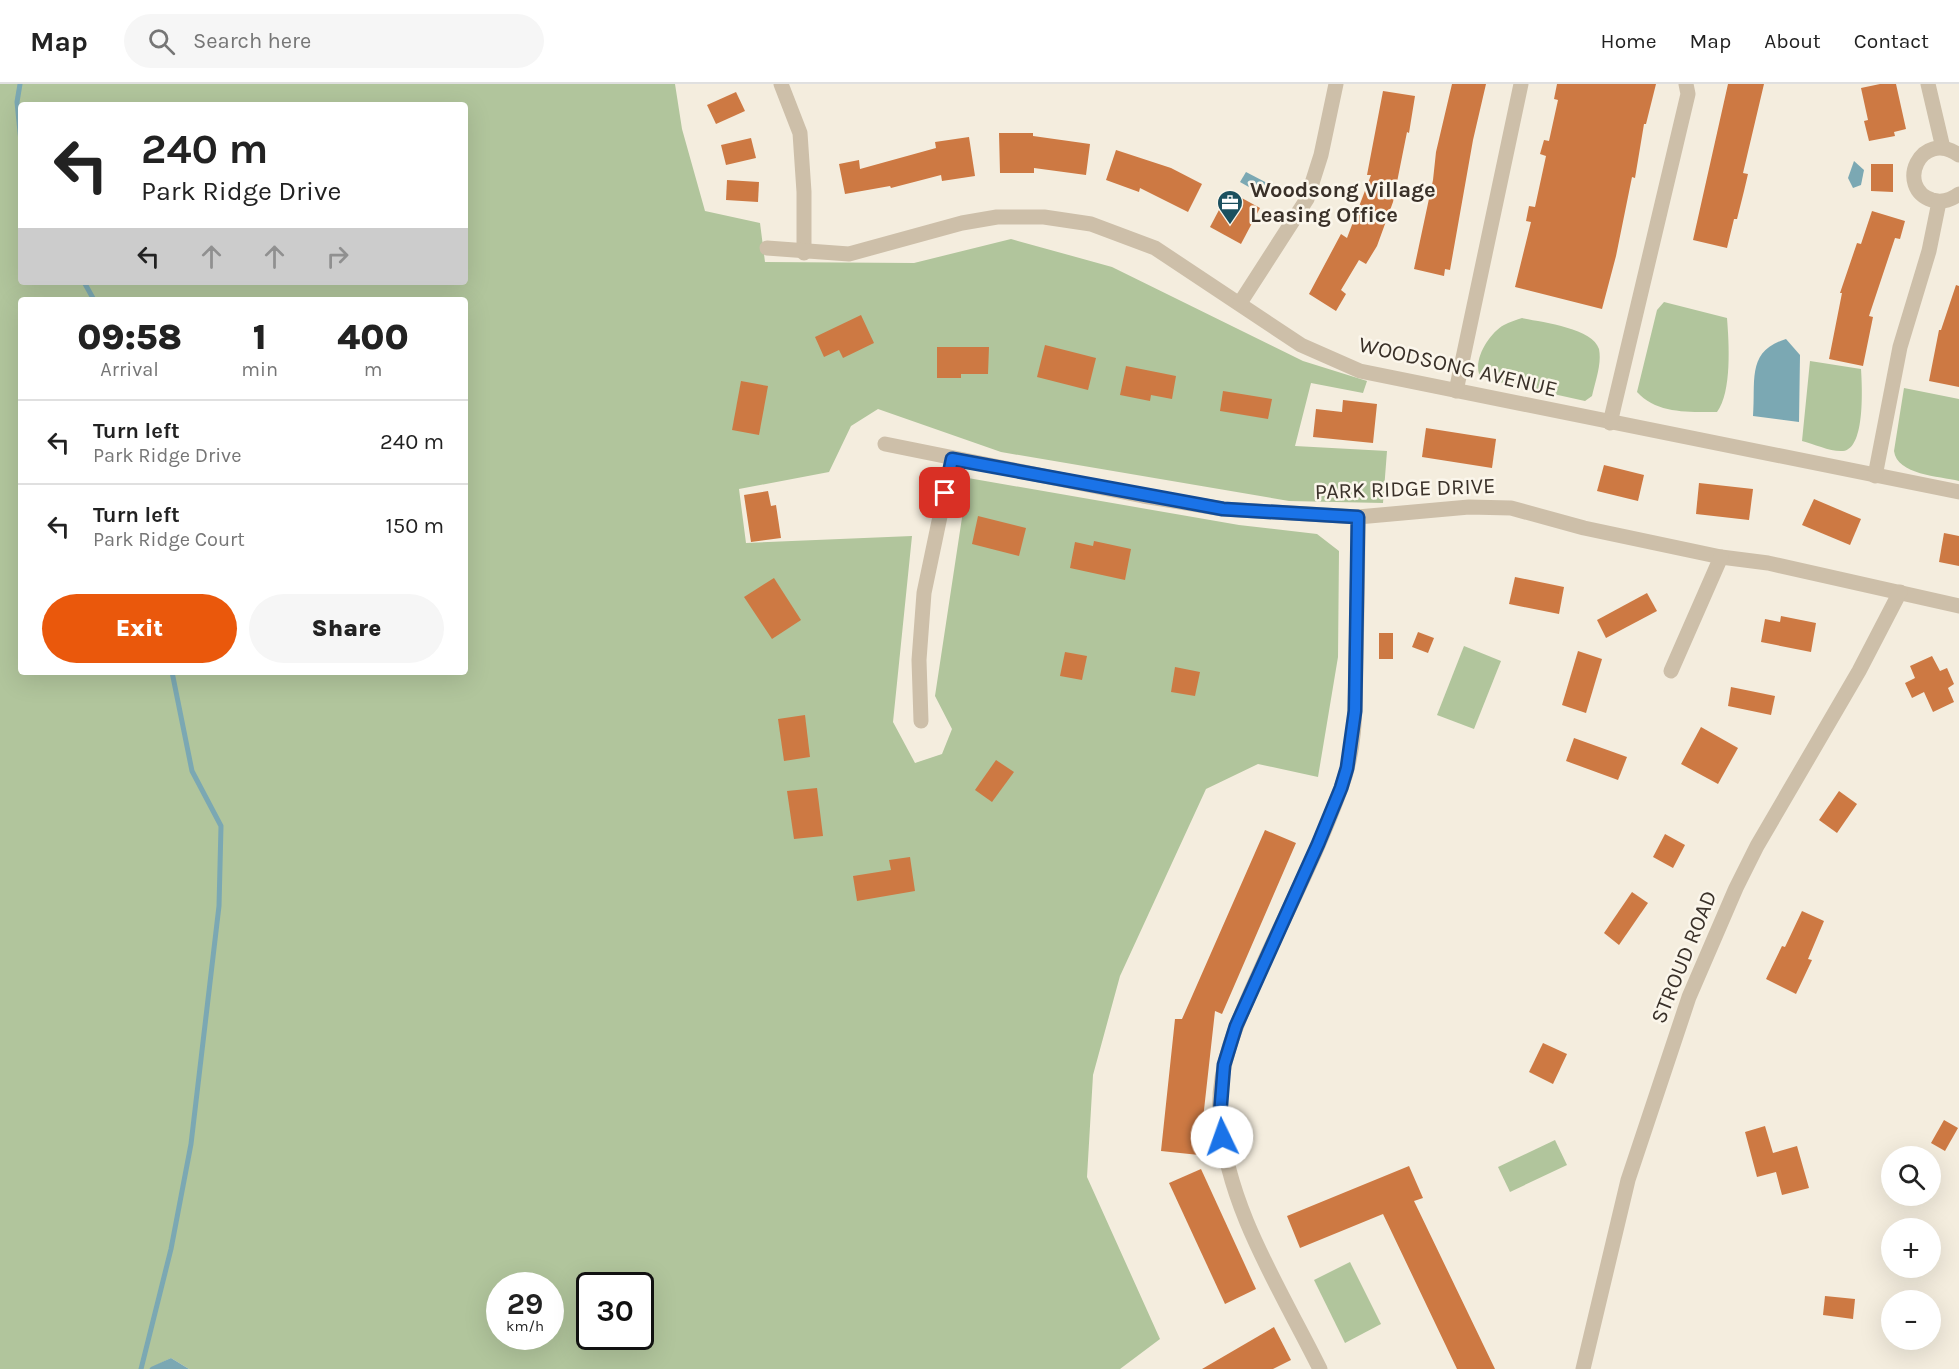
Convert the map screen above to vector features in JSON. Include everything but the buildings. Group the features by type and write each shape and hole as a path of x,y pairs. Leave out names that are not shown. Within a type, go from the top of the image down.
{"street":[{"path":"781,84 800,133 804,192 804,252"},
{"path":"1240,303 1307,199 1321,155 1336,84"},
{"path":"1456,391 1521,84"},
{"path":"1610,423 1688,94 1686,84"},
{"path":"1928,84 1942,148"},
{"path":"1959,155 1942,148 1926,152 1916,165 1914,173 1914,181 1923,195 1939,202 1948,201 1959,194"},
{"path":"1875,476 1900,347 1929,251 1939,202"},
{"name":"WOODSONG AVENUE","path":"767,248 849,254 962,223 997,217 1044,217 1091,224 1155,248 1301,345 1328,359 1360,371 1959,492"},
{"name":"PARK RIDGE DRIVE","path":"885,444 952,459 1223,509 1358,517 1469,507 1511,508 1584,528 1721,557 1768,563 1959,606"},
{"path":"921,721 919,660 924,593 952,459"},
{"path":"1320,1369 1235,1191 1225,1158 1220,1115 1224,1065 1236,1026 1318,844 1347,768 1355,711 1358,517"},
{"path":"1671,670 1721,557"},
{"name":"STROUD ROAD","path":"1583,1369 1628,1180 1689,997 1736,888 1757,846 1859,671 1900,592"}],"green space":[{"path":"0,84 675,84 682,129 705,211 760,223 765,262 914,263 1011,239 1112,267 1303,361 1367,381 1363,393 1311,383 1295,446 1387,451 1383,503 1289,501 1001,452 878,409 851,426 829,472 739,489 746,543 912,536 893,722 915,763 942,754 952,729 935,696 968,478 1239,525 1317,534 1339,551 1338,657 1318,777 1258,764 1206,789 1120,976 1093,1075 1087,1177 1160,1339 1120,1369 189,1369 171,1358 149,1369 0,1369"},
{"path":"1664,302 1727,318 1729,353 1727,380 1722,403 1717,412 1664,408 1645,399 1637,392 1657,310"},
{"path":"1522,318 1565,327 1595,342 1599,349 1600,361 1592,396 1585,401 1481,378 1478,364 1487,341 1504,325"},
{"path":"1810,361 1861,369 1862,401 1859,428 1850,448 1843,451 1802,441"},
{"path":"1904,388 1959,399 1959,481 1911,470 1897,459 1894,451"},
{"path":"1464,646 1501,661 1474,729 1437,715"},
{"path":"1555,1140 1567,1165 1510,1192 1498,1167"},
{"path":"1350,1262 1381,1324 1345,1343 1314,1280"}],"water":[{"path":"1854,161 1864,170 1861,185 1853,188 1848,178"},
{"path":"1246,172 1269,184 1263,195 1240,182"},
{"path":"1786,339 1800,355 1799,422 1753,416 1754,379 1759,359 1764,351 1773,344"},
{"path":"171,1358 189,1369 149,1369 151,1367"}],"waterway":[{"path":"18,112 20,84"},
{"path":"86,285 92,297"},
{"path":"141,1369 171,1249 191,1144 219,906 221,826 192,771 173,675"}],"place":[{"name":"Woodsong Village Leasing Office","path":"1230,226"}],"route":[{"path":"945,493 952,459 1223,509 1358,517 1355,711 1347,768 1318,844 1236,1026 1224,1065 1220,1115 1222,1137"}]}
